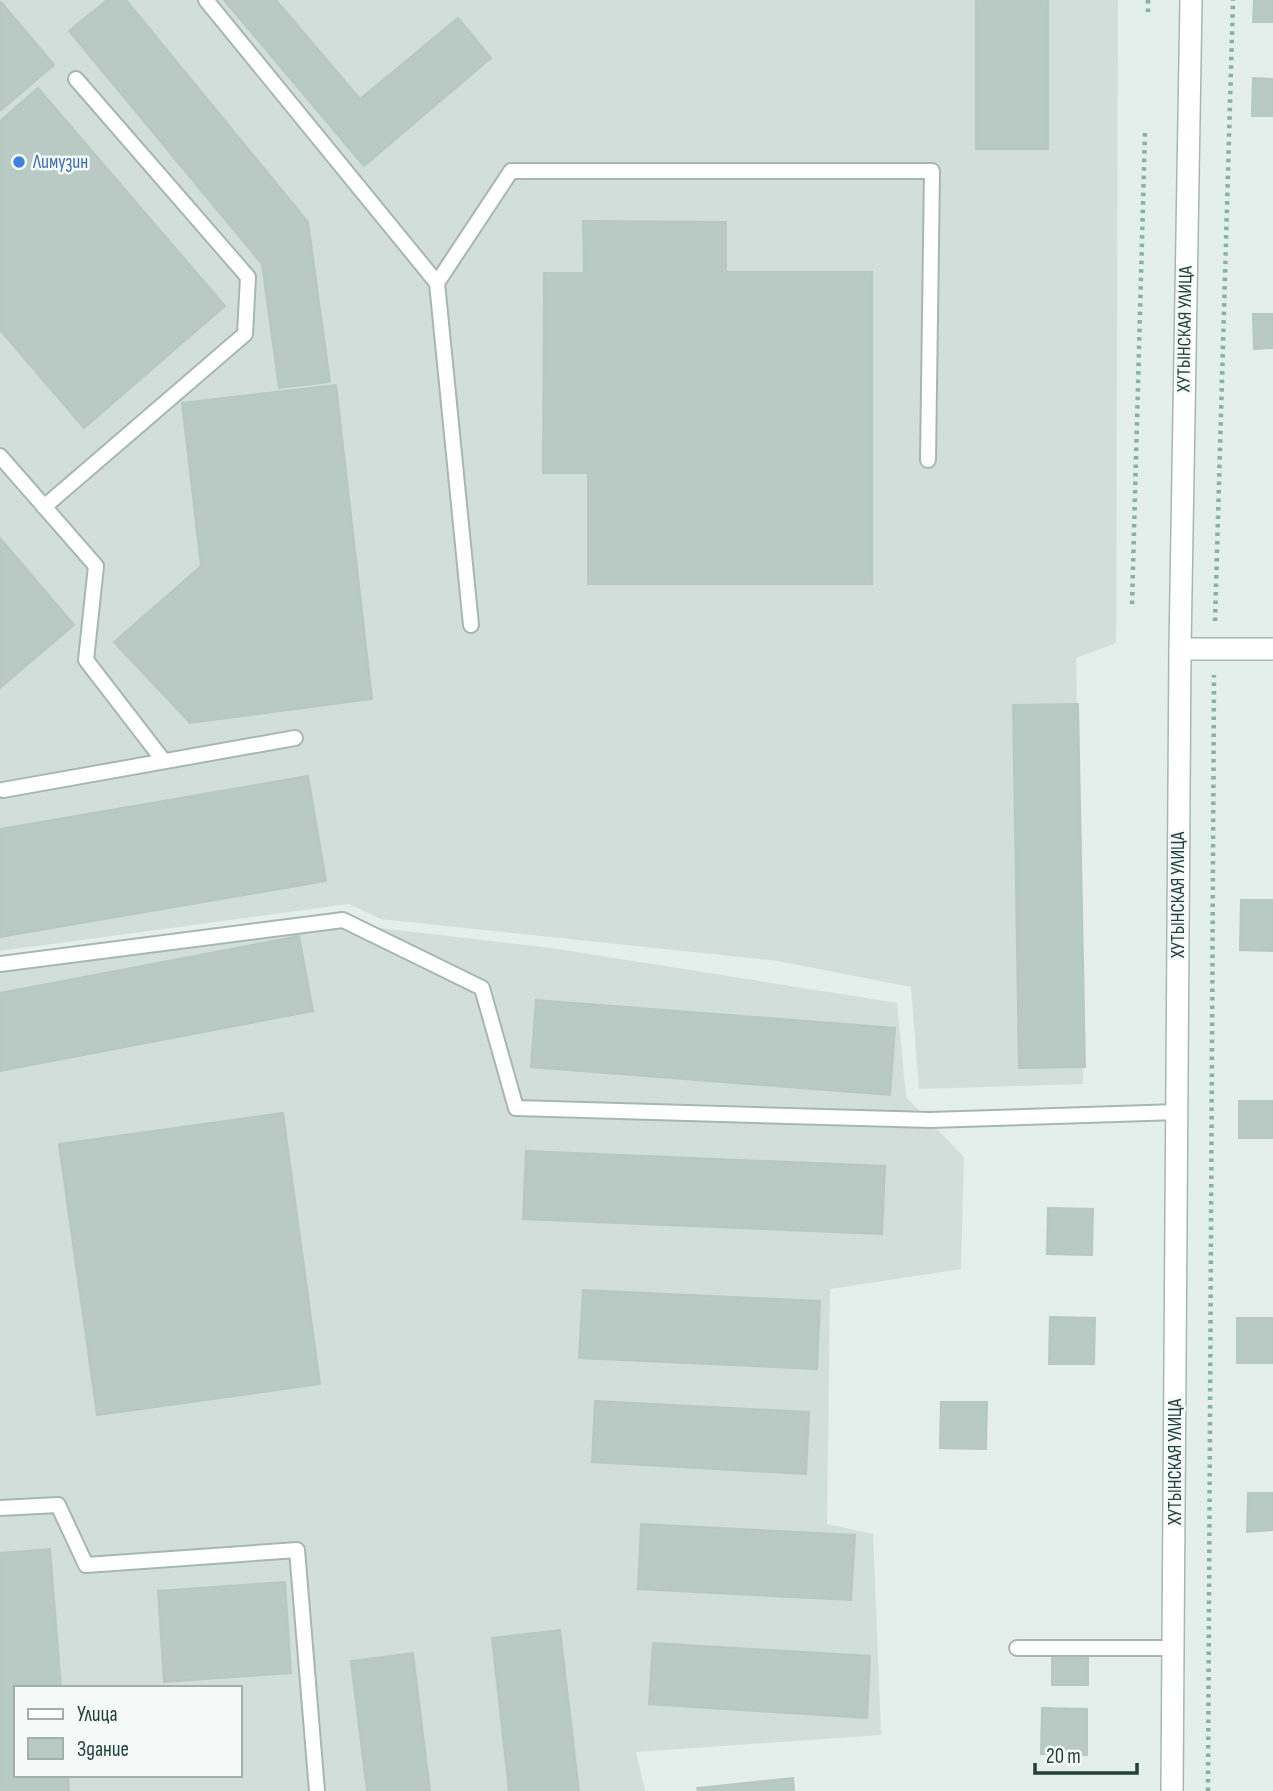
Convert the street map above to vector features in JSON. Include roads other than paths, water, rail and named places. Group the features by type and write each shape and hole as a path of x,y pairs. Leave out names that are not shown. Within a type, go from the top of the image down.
{"street":[{"name":"ХУТЫНСКАЯ УЛИЦА","path":"1172,1791 1180,649 1191,0"},
{"path":"1180,649 1273,649"}],"lane":[{"path":"206,0 437,283 471,625"},
{"path":"44,507 245,334 248,277 76,79"},
{"path":"437,283 511,171 932,171 928,460"},
{"path":"0,456 96,566 86,660 163,760"},
{"path":"3,790 295,738"},
{"path":"0,964 343,920 482,988 516,1108 930,1120 1178,1112"},
{"path":"0,1507 58,1505 86,1565 296,1550 317,1791"},
{"path":"1017,1648 1173,1648"}],"place":[{"name":"Лимузин","path":"19,162"}]}
